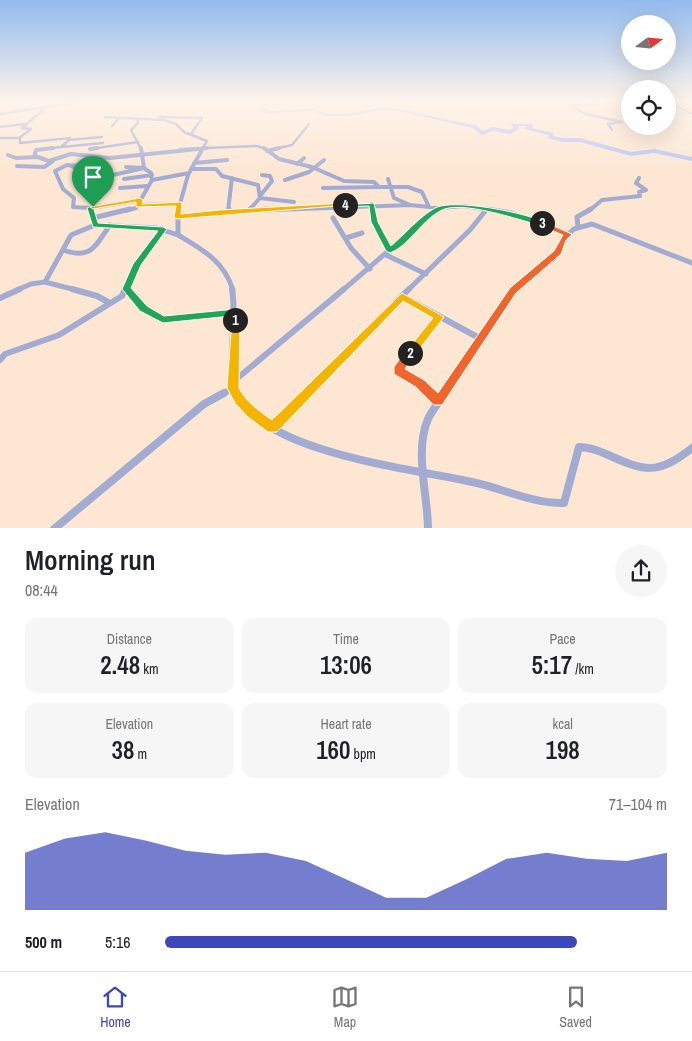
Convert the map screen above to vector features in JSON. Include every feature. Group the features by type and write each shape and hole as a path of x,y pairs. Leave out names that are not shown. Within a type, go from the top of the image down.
{"street":[{"path":"0,138 19,138 30,129 22,128 24,126"},
{"path":"135,126 131,130 146,163 144,168"},
{"path":"178,126 184,132 206,140 190,171 180,204 177,217 178,235"},
{"path":"191,134 198,126"},
{"path":"267,151 292,145 308,126"},
{"path":"609,126 612,130"},
{"path":"19,138 20,143 102,137"},
{"path":"61,147 70,138"},
{"path":"90,149 138,142"},
{"path":"34,156 36,150 103,143"},
{"path":"17,166 44,167 68,154 98,158 141,153 254,146 262,147 279,159 315,168 342,180 374,182 379,187"},
{"path":"8,155 16,158 34,156 48,161 54,160"},
{"path":"297,164 304,158"},
{"path":"194,162 227,160"},
{"path":"285,180 315,168 324,160"},
{"path":"69,165 99,178 144,168"},
{"path":"99,167 69,165 55,171 63,189 74,198 73,207 91,208 140,200"},
{"path":"126,167 144,168 152,177"},
{"path":"124,179 216,169 222,176 258,185 260,197"},
{"path":"248,211 272,181 270,176 262,175"},
{"path":"93,218 134,209 138,205 152,177"},
{"path":"228,212 233,198 230,189 232,178"},
{"path":"578,227 578,217 597,206 602,200 640,196 639,192 646,190 636,183 639,178"},
{"path":"388,179 394,198 412,204 439,208 462,206 511,213 568,234"},
{"path":"120,188 139,185 147,186"},
{"path":"324,188 379,187 416,189 423,192 423,197 429,207"},
{"path":"260,197 294,202"},
{"path":"177,217 228,212 372,204 412,204 423,197"},
{"path":"390,204 394,198"},
{"path":"138,205 180,204"},
{"path":"372,204 375,222 388,253 426,274"},
{"path":"91,208 95,225"},
{"path":"57,527 196,410 233,384 303,322 370,269 439,208"},
{"path":"272,428 470,230 486,210"},
{"path":"333,218 351,248 370,269"},
{"path":"45,282 71,234 95,225 163,229 178,235 209,253 221,265 234,288 236,312 233,384 239,399 252,413 272,428 294,440 311,445 425,474 498,488 550,504 564,503 576,452 579,447 589,446 640,468 655,471 672,465 692,448"},
{"path":"63,250 74,254 94,249 110,225"},
{"path":"428,528 424,432 438,401 513,290 554,258 563,239 578,227 597,225 692,263"},
{"path":"0,360 5,354 59,334 78,324 108,302 122,296 137,264 163,229"},
{"path":"346,238 362,232"},
{"path":"0,298 31,284 45,282 97,296 108,302"},
{"path":"126,289 143,309 163,320 236,312"},
{"path":"402,296 481,338"},
{"path":"438,401 420,383 398,370 440,317"}],"waterway":[{"path":"469,126 475,127 482,133 493,129 510,132 517,128 514,126"},
{"path":"531,126 527,128 552,134 550,137 562,140 580,140 631,154 654,151 692,159"}],"route":[{"path":"140,200 138,205 142,206 180,204 177,217 219,212 372,204 375,222 390,251 439,208 464,206 498,210 568,234 563,239 554,258 513,290 469,358 438,401 420,383 400,372 398,368 440,317 402,296 272,428 252,413 239,399 233,388 236,312 163,320 143,309 126,289 137,264 163,229 95,225 93,224 91,208 93,207 140,200"}]}
